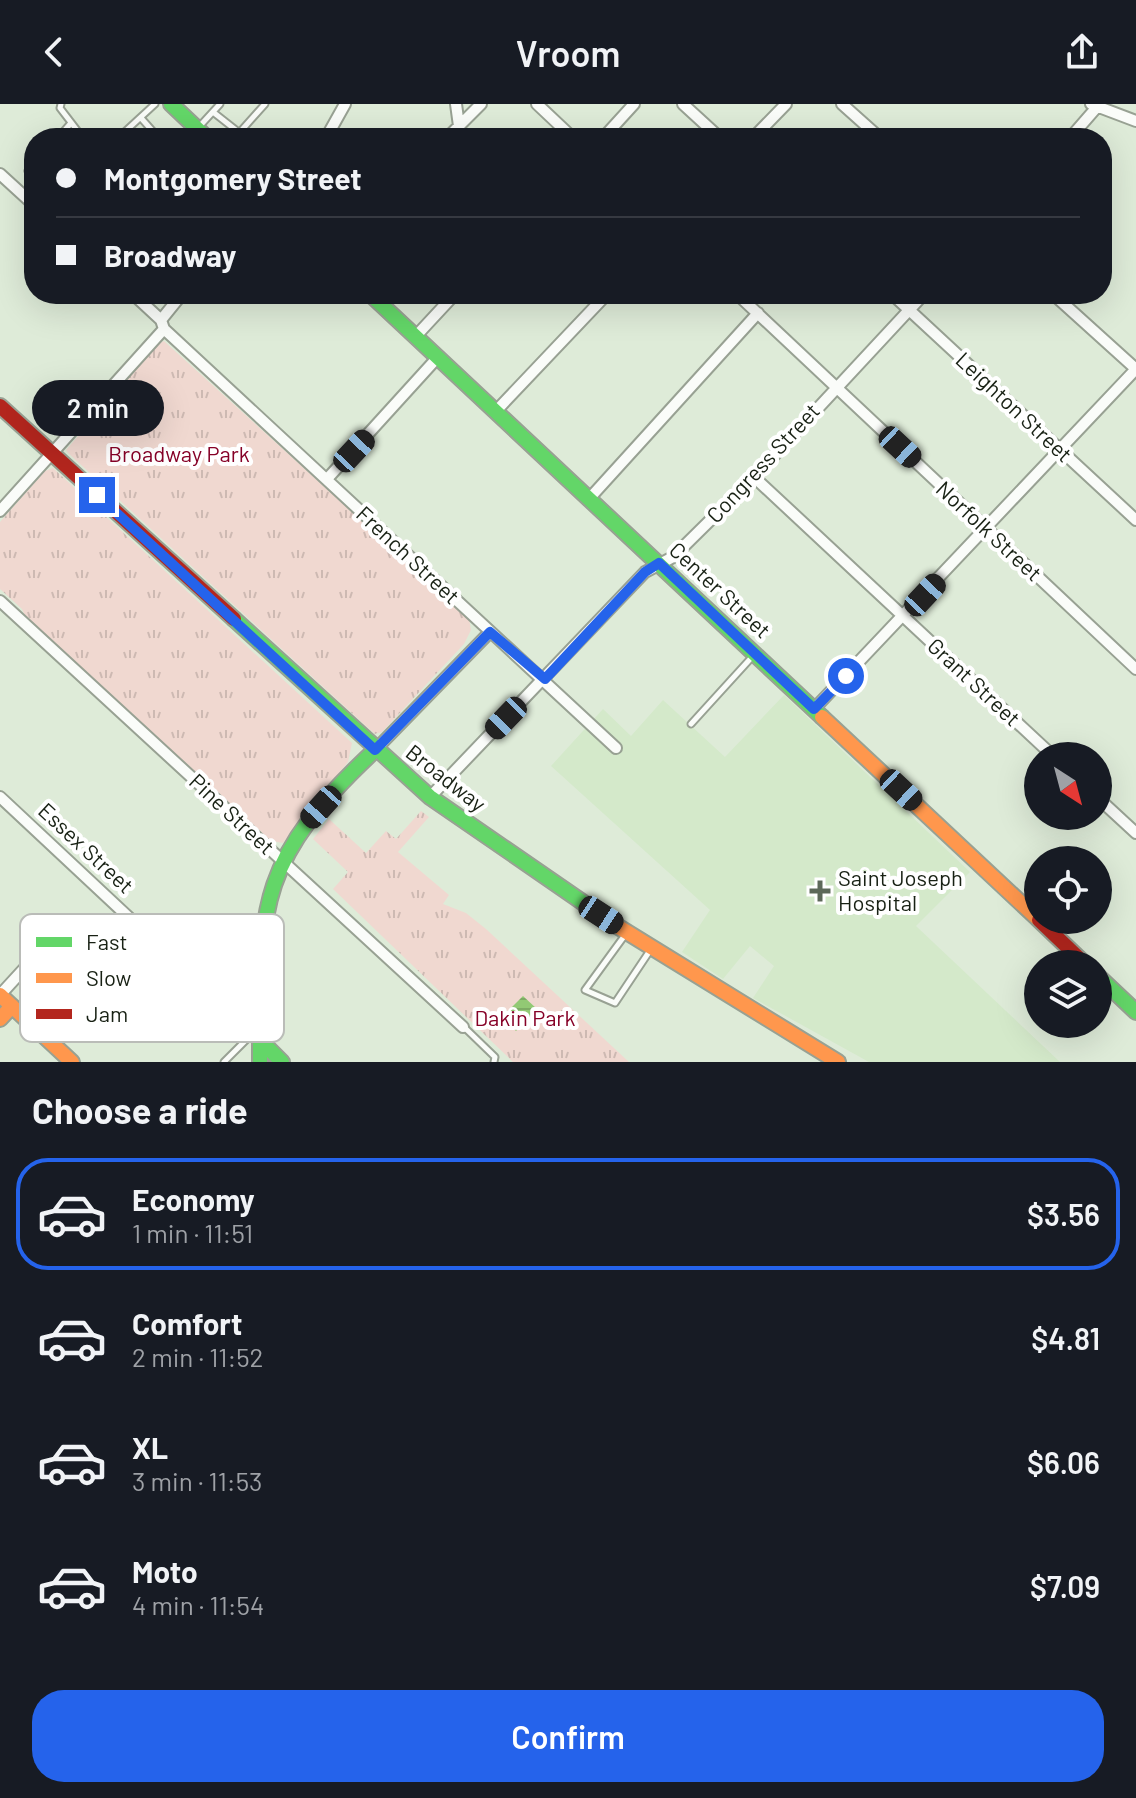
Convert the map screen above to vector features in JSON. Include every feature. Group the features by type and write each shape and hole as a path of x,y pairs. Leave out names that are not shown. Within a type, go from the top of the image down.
{"main road":[{"path":"171,104 196,128"},
{"name":"Center Street","path":"381,304 1024,907"},
{"name":"Broadway","path":"0,406 430,797 651,948 838,1062"},
{"path":"265,914 283,861 304,826 375,750"},
{"name":"Center Street","path":"1053,934 1070,950"},
{"path":"1112,989 1136,1012"},
{"path":"0,995 20,1013"},
{"path":"0,1019 12,1006"},
{"path":"51,1042 72,1062"},
{"path":"257,1042 260,1062"},
{"name":"Essex Street","path":"261,1042 282,1062"}],"street":[{"path":"332,128 345,104"},
{"path":"456,104 459,126"},
{"path":"459,126 481,104"},
{"path":"537,104 562,128"},
{"path":"612,128 634,104"},
{"path":"683,104 709,128"},
{"path":"763,128 786,104"},
{"path":"842,104 869,128"},
{"path":"1077,128 1094,105 1136,121"},
{"path":"0,174 24,196"},
{"name":"French Street","path":"143,304 616,748"},
{"path":"0,511 163,325 176,304"},
{"path":"416,336 446,304"},
{"path":"496,411 598,304"},
{"name":"Norfolk Street","path":"748,304 1136,669"},
{"name":"Leighton Street","path":"903,304 1136,520"},
{"name":"Congress Street","path":"430,797 645,572 673,557 754,477 915,304"},
{"path":"814,709 1136,369 1064,304"},
{"path":"588,500 758,313"},
{"path":"327,479 438,357"},
{"name":"Grant Street","path":"754,477 1038,742"},
{"name":"Pine Street","path":"0,601 463,1027"},
{"path":"375,750 490,632"},
{"name":"Essex Street","path":"0,797 125,914"},
{"path":"1112,811 1136,833"},
{"path":"0,995 20,973"}],"lane":[{"path":"61,104 75,128"},
{"path":"130,128 155,104"},
{"path":"205,128 220,104"},
{"path":"244,128 265,104"},
{"path":"213,112 235,128"},
{"path":"141,118 150,128"},
{"path":"67,128 71,123"},
{"path":"691,724 755,654"},
{"path":"627,932 585,990 615,1003 651,948"},
{"path":"463,1027 495,1057 494,1062"},
{"path":"224,1062 250,1042"}],"shaded area":[{"name":"Saint Joseph Hospital","path":"784,695 970,872 916,926 1024,1028 1024,1038 1035,1038 1060,1062 869,1062 753,998 774,966 750,946 723,979 682,952 710,910 551,766 603,709 631,736 663,700 725,757"},
{"path":"523,996 537,1009 516,1031 502,1017"}],"green space":[{"name":"Broadway Park","path":"164,341 469,618 471,630 464,644 382,732 375,734 367,727 66,450 156,345"},
{"name":"Broadway Park","path":"53,468 352,743 348,762 283,843 271,841 26,618 22,609 0,589 0,522 45,471"},
{"name":"Dakin Park","path":"421,811 429,817 398,852 449,895 443,904 466,913 486,929 629,1062 513,1062 333,889 348,872 313,839 329,819 366,853 386,831 396,839"}],"traffic: fast":[{"path":"171,104 196,128"},
{"path":"381,304 822,717"},
{"path":"234,619 430,797 617,926"},
{"path":"267,914 272,890 286,857 306,824 375,750"},
{"path":"1112,989 1136,1012"},
{"path":"260,1042 260,1062"},
{"path":"262,1042 282,1062"}],"traffic: slow":[{"path":"822,717 1024,906"},
{"path":"617,926 838,1062"},
{"path":"0,995 20,1014"},
{"path":"0,1019 12,1006"},
{"path":"51,1042 72,1062"}],"traffic: jam":[{"path":"0,406 234,619"},
{"path":"1054,934 1070,950"}],"place":[{"name":"Saint Joseph Hospital","path":"820,891"}],"route":[{"path":"97,495 375,750 490,632 545,679 645,572 659,563 814,709 846,676"}]}
